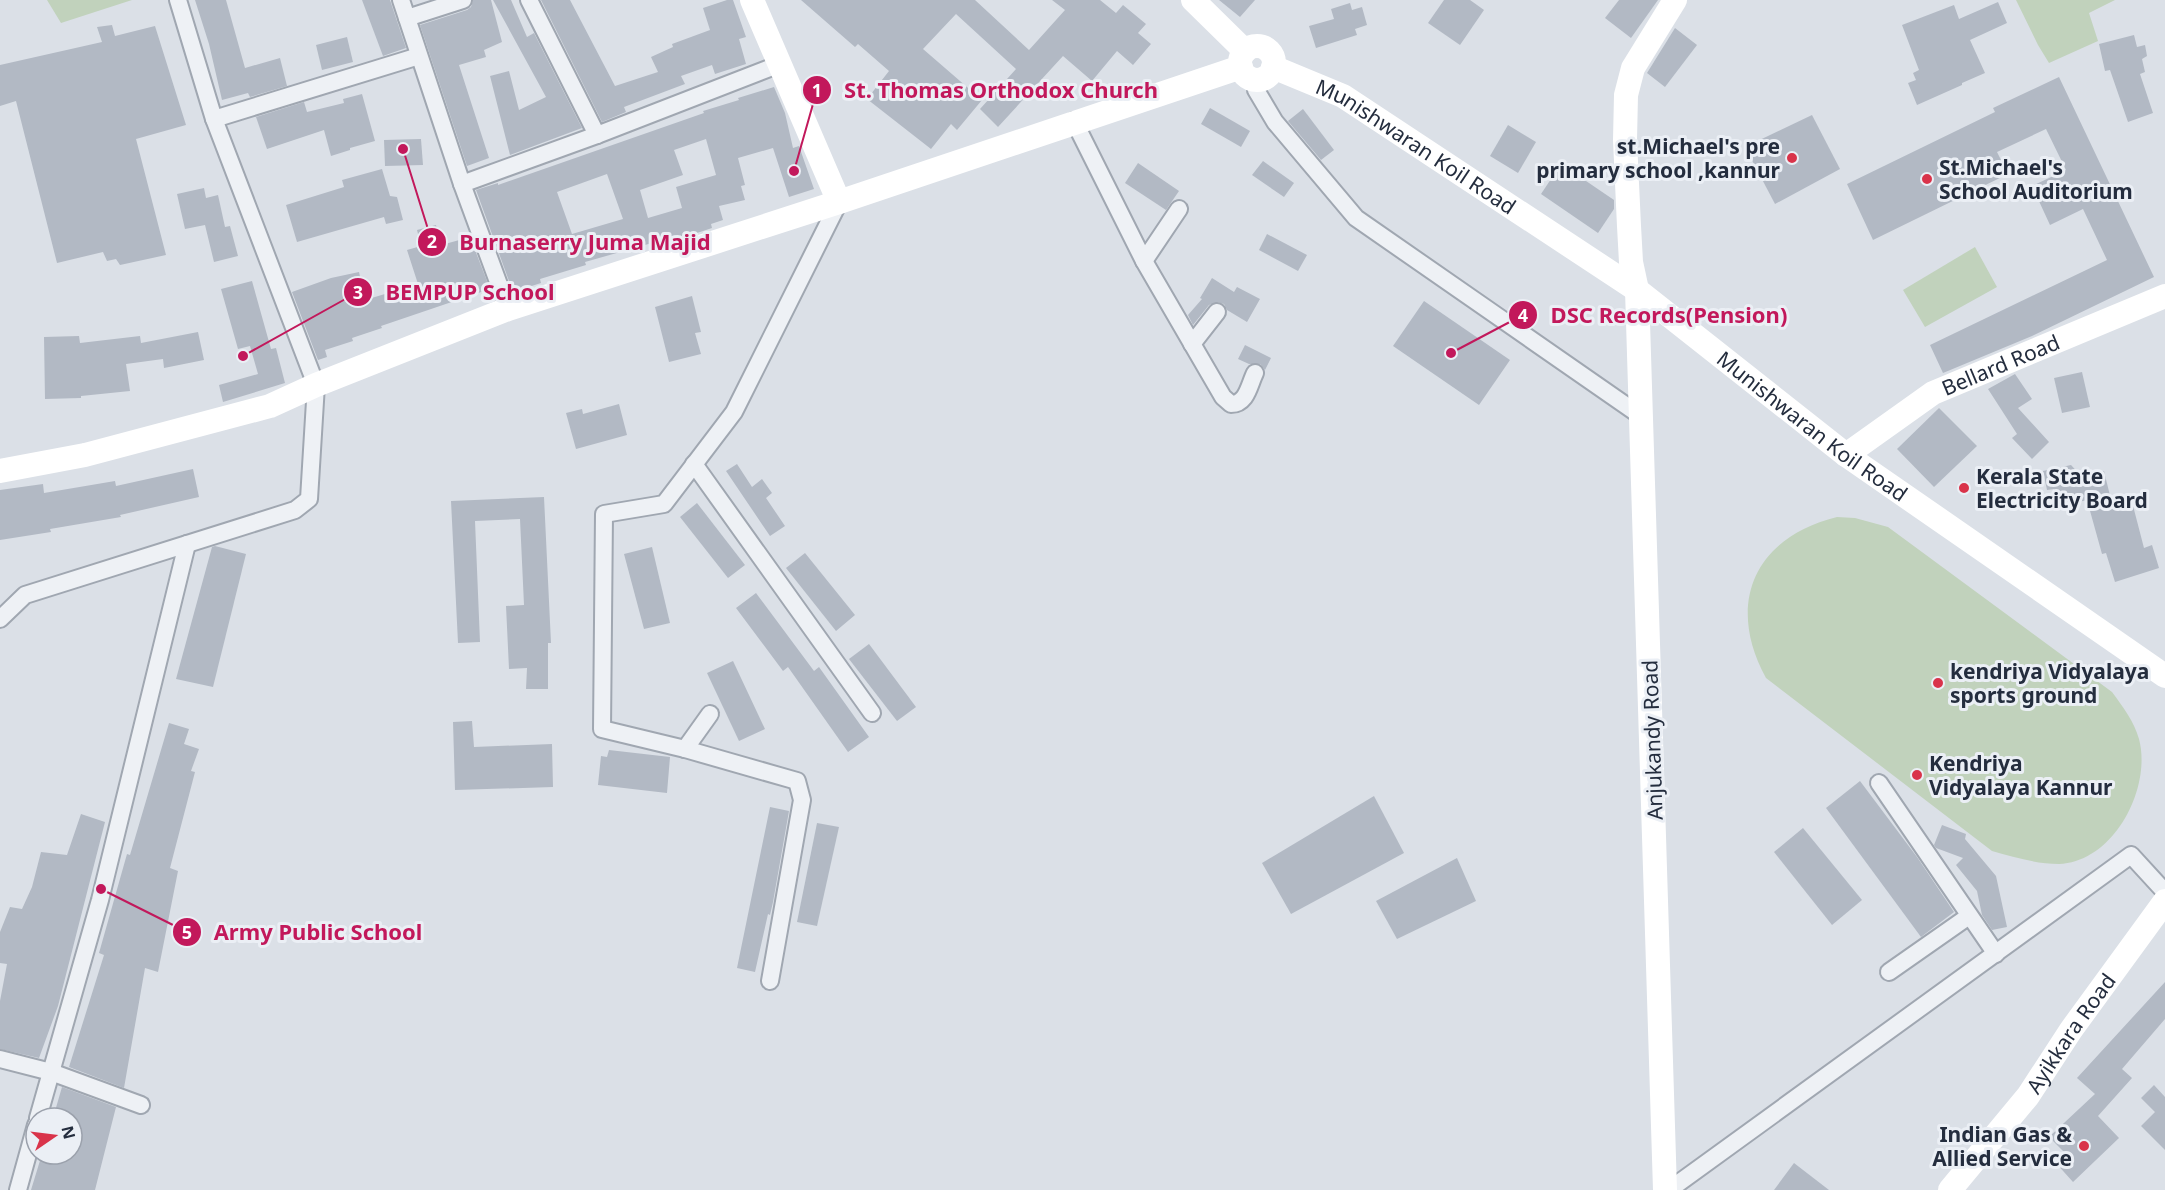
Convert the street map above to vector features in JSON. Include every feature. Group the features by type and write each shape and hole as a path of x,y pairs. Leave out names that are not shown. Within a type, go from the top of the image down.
{"street":[{"path":"0,619 25,594 295,510 309,499 316,385 214,119 178,0"},
{"path":"401,0 462,184 508,309"},
{"path":"407,18 463,0"},
{"path":"529,0 597,135"},
{"path":"752,0 840,201"},
{"name":"Munishwaran Koil Road","path":"1193,0 1254,66 1343,96 1637,290 1846,455 2165,676"},
{"name":"Anjukandy Road","path":"1667,1190 1637,290 1631,262 1626,95 1633,68 1675,0"},
{"path":"214,119 419,56"},
{"path":"462,184 597,135 780,64"},
{"path":"0,471 85,455 270,406 316,385 508,309 840,201 1074,121 1254,66 1256,90 1275,122 1356,218 1641,416"},
{"path":"1074,121 1144,261 1223,397 1231,404 1244,400 1255,373"},
{"path":"770,981 802,800 797,781 685,749 602,729 604,514 664,504 734,412 840,201"},
{"path":"1144,261 1179,209"},
{"name":"Bellard Road","path":"1846,455 1933,393 2165,296"},
{"path":"1192,344 1217,312"},
{"path":"694,464 872,713"},
{"path":"41,1106 100,900 187,544"},
{"path":"685,749 710,714"},
{"path":"1879,783 1996,954"},
{"path":"1667,1190 2131,855 2165,892"},
{"name":"Ayikkara Road","path":"1950,1190 2028,1096 2084,1012 2165,901"},
{"path":"1889,972 1969,916"},
{"path":"0,1059 51,1072 141,1105"},
{"path":"18,1190 25,1166"}],"green space":[{"path":"47,0 132,0 61,23"},
{"path":"2016,0 2115,0 2089,13 2098,41 2049,63"},
{"path":"1975,247 1997,287 1925,327 1903,290"},
{"name":"kendriya Vidyalaya sports ground","path":"1837,517 1855,518 1888,527 2112,692 2137,732 2142,758 2140,779 2134,800 2112,836 2097,851 2079,860 2050,864 1992,851 1766,678 1754,650 1748,624 1749,599 1755,577 1768,557 1786,540 1809,527"}],"building":[{"path":"195,0 226,0 245,68 280,58 287,86 250,97 248,93 222,100 209,44"},
{"path":"362,0 390,0 406,48 383,56"},
{"path":"473,0 491,0 502,42 484,50 486,57 459,65 489,158 467,166 420,25 467,10 471,7"},
{"path":"493,0 511,0 527,37 534,33 582,128 510,155 490,76 509,71 519,110 546,97"},
{"path":"541,0 570,0 615,86 658,72 651,57 673,47 672,44 710,30 703,8 727,0 733,0 746,37 739,39 746,64 715,74 712,65 681,76 685,84 624,107 626,112 602,122"},
{"path":"801,0 975,0 1029,50 1065,10 1052,0 1100,0 1116,13 1123,5 1146,24 1138,33 1151,44 1133,65 1117,51 1092,81 1063,56 998,127 980,109 1016,69 956,14 923,49 982,100 957,130 951,124 931,149 867,99 889,71 858,44 855,47"},
{"path":"1219,0 1255,0 1240,17"},
{"path":"1444,0 1470,0 1484,10 1460,45 1428,23"},
{"path":"1619,0 1658,0 1631,38 1605,18"},
{"path":"1998,2 2007,23 1970,40 1985,73 1917,105 1908,83 1916,80 1913,73 1919,70 1902,25 1954,5 1959,19"},
{"path":"1350,3 1352,10 1362,7 1367,25 1355,29 1357,35 1316,48 1309,26 1334,19 1331,9"},
{"path":"112,25 115,36 155,26 186,125 136,139 166,255 120,265 116,259 107,261 103,252 57,263 16,101 0,106 0,65 102,42 97,27"},
{"path":"1675,28 1697,45 1665,87 1647,73"},
{"path":"2134,35 2137,47 2145,45 2147,56 2142,59 2145,72 2140,74 2153,113 2128,122 2110,70 2105,71 2099,44"},
{"path":"347,37 353,62 322,70 316,45"},
{"path":"2059,77 2154,277 2032,336 1943,373 1930,345 2107,260 2083,209 2050,225 2032,186 2066,170 2046,129 1997,152 2008,174 1873,240 1847,184 1995,112 1993,108"},
{"path":"774,87 785,113 793,148 799,146 814,189 789,197 773,148 738,158 745,185 741,186 745,200 719,206 723,220 711,224 712,228 667,243 666,239 585,262 586,265 540,279 541,283 513,292 476,190 498,183 498,185 704,113 703,111 739,100 738,98","holes":["706,139 716,175 676,187 682,208 648,218 640,190 683,175 674,150","607,174 623,219 572,234 557,192"]},
{"path":"362,94 375,141 331,156 324,130 267,149 256,117 304,102 307,112 344,103 343,99"},
{"path":"1210,108 1250,131 1241,147 1201,124"},
{"path":"1303,109 1334,150 1321,160 1288,121"},
{"name":"st.Michael's pre primary school ,kannur","path":"1812,115 1840,169 1775,204 1745,147"},
{"path":"1508,125 1536,142 1518,173 1490,156"},
{"path":"421,139 423,165 385,166 384,140"},
{"path":"1263,161 1294,183 1284,197 1252,175"},
{"path":"1138,163 1179,191 1166,210 1125,183"},
{"path":"1561,164 1614,200 1614,209 1598,233 1541,194"},
{"path":"382,169 390,196 397,197 403,220 386,224 384,217 297,242 286,205 344,187 342,180"},
{"path":"204,188 206,198 218,195 225,227 230,226 238,256 214,262 205,225 185,229 177,194"},
{"path":"436,225 438,234 442,233 445,244 470,237 490,289 381,326 382,328 352,338 353,341 325,350 327,357 318,360 292,292 331,278 359,272 365,300 418,284 407,250 421,246 417,230"},
{"path":"1267,234 1307,255 1298,271 1259,250"},
{"path":"1212,278 1234,292 1237,287 1260,299 1247,322 1218,302 1209,305 1193,325 1188,315 1202,299 1200,298"},
{"path":"252,281 271,349 276,348 285,383 223,402 219,385 258,374 250,346 238,349 221,289"},
{"path":"692,296 701,332 695,333 701,354 669,362 655,307"},
{"path":"1424,301 1510,360 1479,405 1393,346"},
{"path":"198,332 204,360 164,368 163,359 126,364 130,391 81,396 81,398 45,399 44,337 79,336 80,343 140,336 141,343"},
{"path":"1245,345 1271,358 1265,370 1260,364 1249,364 1238,359"},
{"path":"2082,372 2090,407 2062,413 2054,378"},
{"path":"2015,374 2032,399 2018,408 2049,442 2032,459 2012,438 2017,434 1988,389"},
{"path":"619,404 627,435 576,449 566,413 582,409 583,414"},
{"path":"1939,408 1977,446 1934,487 1897,449"},
{"path":"737,464 752,487 762,479 772,493 766,498 785,526 770,536 726,471"},
{"path":"2071,465 2082,477 2104,471 2112,504 2131,498 2144,548 2152,545 2159,568 2115,582 2106,553 2102,554 2087,500 2058,507 2054,489 2047,490 2043,471"},
{"path":"193,469 199,497 120,515 121,517 0,540 0,490 43,484 44,493 115,481 116,486"},
{"path":"544,497 551,643 548,643 548,689 526,689 527,668 509,669 506,606 524,605 520,519 475,521 480,642 458,643 451,501"},
{"path":"697,503 745,565 728,578 680,517"},
{"path":"212,547 246,554 213,687 176,679"},
{"path":"652,547 670,623 644,629 624,554"},
{"path":"805,553 855,615 836,631 786,568"},
{"path":"756,593 814,671 819,667 869,737 848,752 788,667 783,671 736,608"},
{"path":"869,644 916,707 897,721 849,659"},
{"path":"733,661 765,729 739,741 707,673"},
{"path":"472,721 474,747 552,744 553,787 455,790 453,722"},
{"path":"169,723 189,729 184,744 199,749 191,771 195,772 170,868 178,871 158,972 145,968 124,1088 69,1067 104,955 99,953 127,854 130,855"},
{"path":"609,750 670,757 667,793 598,785 601,756 607,757"},
{"name":"Kendriya Vidyalaya Kannur","path":"1860,781 1917,857 1954,912 1921,937 1826,808"},
{"path":"1374,796 1404,853 1291,914 1262,863"},
{"path":"770,807 789,811 773,902 770,915 768,914 755,972 737,968"},
{"path":"81,814 105,822 58,1006 39,1058 0,1049 0,1001 7,964 0,963 0,932 10,907 22,909 32,887 41,852 67,855"},
{"path":"817,823 839,827 817,926 797,922"},
{"path":"1942,825 1966,834 1965,839 1996,876 2007,927 1992,930 1982,915 1977,891 1956,865 1963,858 1936,848 1934,845"},
{"path":"1803,828 1862,900 1832,925 1774,852"},
{"path":"1457,858 1476,901 1397,939 1376,901"},
{"path":"2165,982 2165,1019 2122,1069 2132,1078 2098,1116 2119,1138 2073,1182 2055,1162 2065,1153 2049,1137 2095,1094 2077,1078"},
{"path":"2154,1085 2165,1097 2165,1150 2141,1126 2155,1112 2141,1098"},
{"path":"62,1087 116,1107 95,1190 31,1190 38,1166 84,1166 84,1106 56,1106"},
{"path":"1794,1163 1829,1190 1774,1190"}],"place":[{"name":"Burnaserry Juma Majid","path":"403,149"},
{"name":"st.Michael's pre primary school ,kannur","path":"1792,158"},
{"name":"St. Thomas Orthodox Church","path":"794,171"},
{"name":"St.Michael's School Auditorium","path":"1927,179"},
{"name":"DSC Records(Pension)","path":"1451,353"},
{"name":"BEMPUP School","path":"243,356"},
{"name":"Kerala State Electricity Board","path":"1964,488"},
{"name":"kendriya Vidyalaya sports ground","path":"1938,683"},
{"name":"Kendriya Vidyalaya Kannur","path":"1917,775"},
{"name":"Army Public School","path":"101,889"},
{"name":"Indian Gas & Allied Service","path":"2084,1146"}]}
